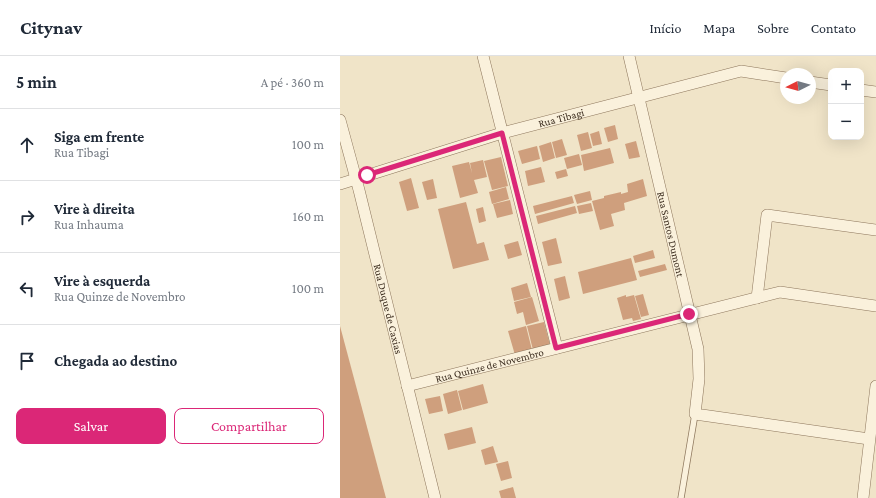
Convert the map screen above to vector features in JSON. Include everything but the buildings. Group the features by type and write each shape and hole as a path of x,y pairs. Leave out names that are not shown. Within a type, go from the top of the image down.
{"street":[{"path":"483,56 556,348"},
{"name":"Rua Santos Dumont","path":"628,56 698,349 699,379 695,414"},
{"name":"Rua Tibagi","path":"340,184 502,133 741,71 780,77"},
{"path":"816,83 828,85"},
{"path":"864,90 876,92"},
{"name":"Rua Duque de Caxias","path":"340,120 435,498"},
{"path":"757,298 767,215 876,230"},
{"name":"Rua Quinze de Novembro","path":"407,386 780,292 876,306"},
{"path":"862,498 876,386"},
{"path":"695,414 869,439"}],"lane":[{"path":"681,498 695,414"}],"route":[{"path":"367,175 502,133 556,348 689,314"}]}
